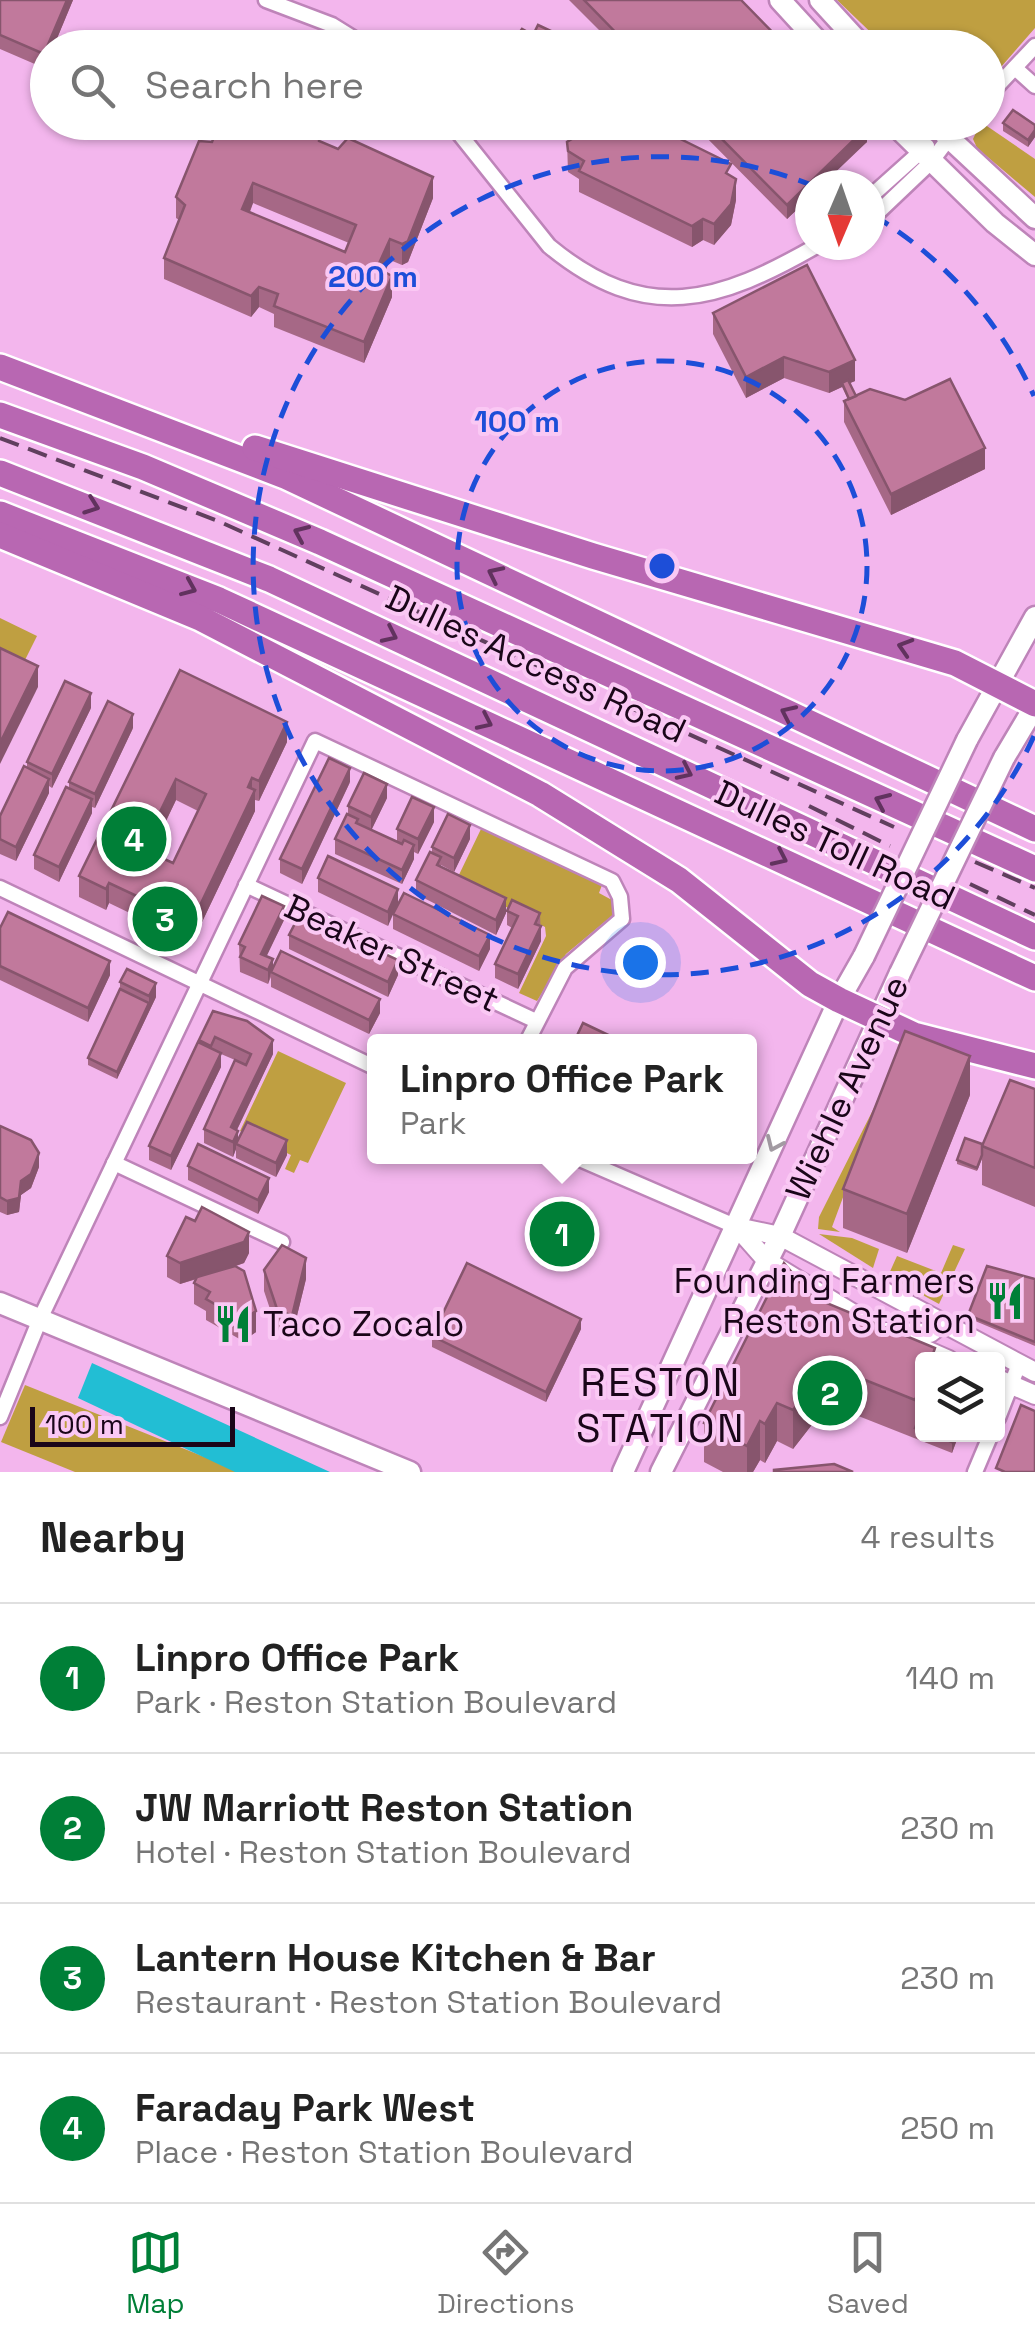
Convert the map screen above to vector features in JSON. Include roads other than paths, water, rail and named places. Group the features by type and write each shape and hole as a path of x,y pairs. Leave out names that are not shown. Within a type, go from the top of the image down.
{"highway":[{"path":"0,367 593,556 956,663 1035,705"},
{"path":"60,388 241,458 376,517 1035,829"},
{"name":"Dulles Access Road","path":"0,415 271,520 1035,870"},
{"name":"Dulles Access Road","path":"0,473 269,579 1035,937"},
{"name":"Dulles Toll Road","path":"0,514 220,600 1035,978"},
{"path":"0,536 200,618 540,794 679,880 810,984 839,1000 914,1035 1035,1066"}],"main road":[{"path":"780,0 808,30"},
{"path":"820,0 848,30"},
{"path":"909,140 1035,255"},
{"path":"959,140 1035,218"},
{"name":"Wiehle Avenue","path":"623,1472 839,1000 864,956 996,681 1035,618"},
{"name":"Wiehle Avenue","path":"661,1472 780,1236 1004,758 1035,705"},
{"path":"0,1302 410,1472"}],"street":[{"path":"266,0 340,30"},
{"path":"1005,78 1035,46"},
{"path":"1015,68 1035,86"},
{"path":"464,140 549,246 578,268 612,284 660,296 704,298 753,280 795,257"},
{"path":"885,202 936,140"},
{"path":"885,186 924,156"},
{"path":"0,1417 40,1318 315,740 612,881 620,897 622,919 565,968 531,1034"},
{"name":"Beaker Street","path":"246,885 536,1022"},
{"path":"0,888 367,1064"},
{"path":"114,1162 282,1242"},
{"path":"591,1164 737,1227 780,1236 1027,1368"},
{"path":"737,1227 767,1262 886,1332 931,1352"},
{"path":"886,1332 930,1333 942,1324"},
{"path":"1005,1381 1027,1368"},
{"path":"1005,1382 1035,1395"},
{"path":"975,1472 988,1442"}],"railway":[{"path":"0,438 218,521 894,827"},
{"path":"809,806 890,846"},
{"path":"975,862 1035,888"},
{"path":"970,884 1035,915"}],"place":[{"name":"Faraday Park West","path":"134,839"},
{"name":"Lantern House Kitchen & Bar","path":"165,919"},
{"name":"Linpro Office Park","path":"562,1234"},
{"name":"Founding Farmers Reston Station","path":"1005,1301"},
{"name":"Taco Zocalo","path":"233,1324"},
{"name":"JW Marriott Reston Station","path":"830,1393"}],"district":[{"name":"RESTON STATION","path":"661,1405"}]}
